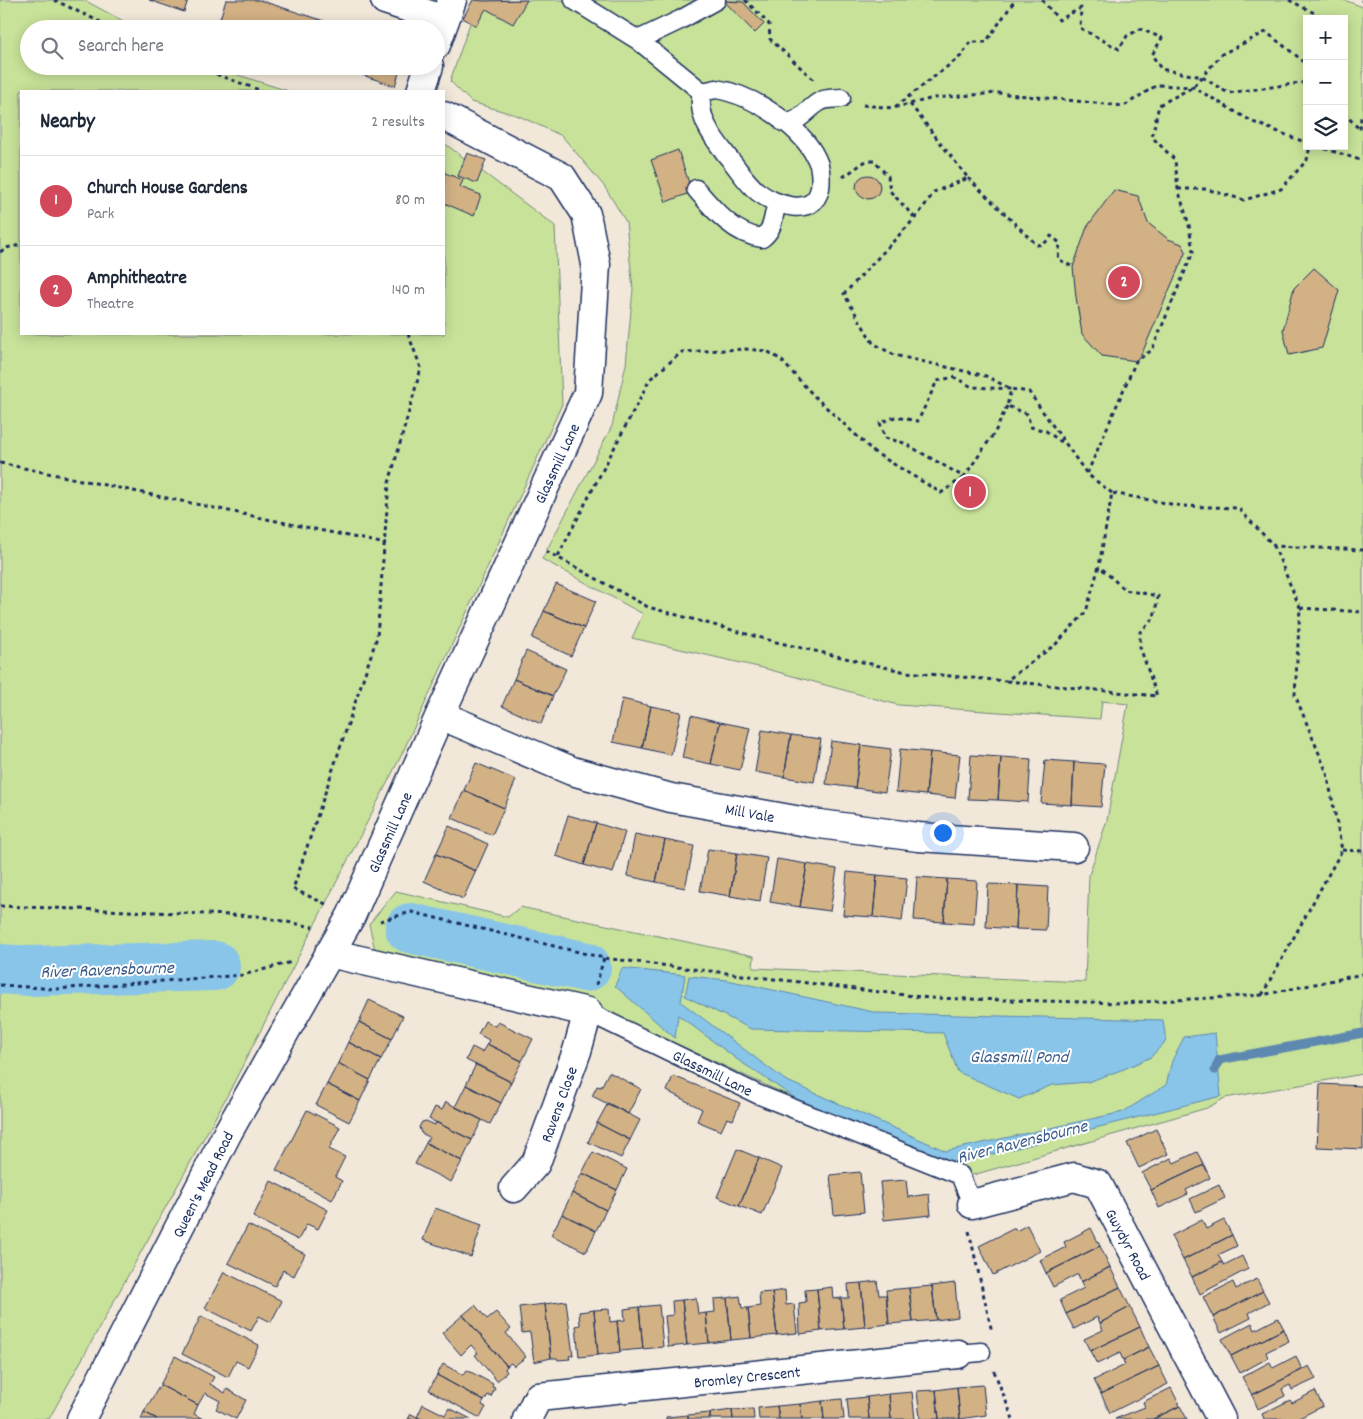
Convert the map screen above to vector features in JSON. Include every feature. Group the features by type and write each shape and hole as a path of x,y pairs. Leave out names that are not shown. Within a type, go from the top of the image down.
{"street":[{"path":"385,0 441,20"},
{"path":"421,90 426,75"},
{"name":"Glassmill Lane","path":"445,117 562,177 586,214 596,264 588,393 340,934 588,1012"},
{"name":"Mill Vale","path":"440,715 572,771 671,798 812,823 918,837 1074,847"},
{"name":"Queen's Mead Road","path":"81,1419 228,1132 340,934"},
{"name":"Ravens Close","path":"514,1188 536,1164 577,1051 588,1012"},
{"name":"Gwydyr Road","path":"972,1204 1074,1177 1098,1184 1221,1419"},
{"name":"Bromley Crescent","path":"527,1419 538,1397 970,1353"}],"lane":[{"path":"574,0 638,40 702,92"},
{"path":"638,40 716,0"},
{"path":"716,89 733,92 761,105 803,141 815,158 821,179 818,194 812,203 798,206 778,204 756,191 749,184 716,142 704,120 702,92 716,89"},
{"path":"783,122 788,123 797,120 824,100 841,98"},
{"path":"696,189 720,214 745,234 753,237 762,238 769,232 773,226 778,204"},
{"name":"Glassmill Lane","path":"588,1012 757,1094 960,1175 972,1204"}],"path":[{"path":"54,0 95,20"},
{"path":"745,0 768,24 770,40 829,95 858,104 893,108 934,98 998,93 1124,106 1157,85 1193,87 1252,122 1286,137 1303,142"},
{"path":"893,108 961,56 970,42 986,42 1015,0"},
{"path":"1042,0 1059,20 1081,8 1080,28 1119,48 1127,36 1140,29 1162,38 1152,55 1161,69 1202,77 1228,93 1303,83"},
{"path":"1289,0 1318,15"},
{"path":"1087,474 1136,361 1152,350 1193,252 1189,225 1178,189 1176,160 1152,137 1159,106 1193,87 1222,54 1266,32 1303,61"},
{"path":"218,75 259,90"},
{"path":"910,104 968,178 1037,245 1044,244 1051,236 1060,243 1058,259 1073,267"},
{"path":"1348,117 1360,130 1361,116"},
{"path":"1178,189 1206,189 1244,200 1282,189 1307,160 1309,150"},
{"path":"1328,150 1363,161"},
{"path":"821,179 839,180 866,160 874,161 888,176 890,191 915,218"},
{"path":"968,178 934,192 915,218 844,294 873,343 894,355 986,376 1011,389"},
{"path":"0,252 6,248 20,245"},
{"path":"340,934 293,889 377,637 386,544 389,484 421,368 408,335"},
{"path":"558,556 650,379 682,352 744,349 767,351 781,360 814,396 874,452 941,493 964,476 994,432 1007,406 1011,389"},
{"path":"964,476 904,443 885,438 880,423 895,417 918,420 937,381 954,377 972,386 1029,392 1087,474 1112,493 1182,506 1238,508 1274,546 1300,608 1295,695 1326,773 1342,850 1262,995"},
{"path":"1007,406 1027,414 1031,427 1046,430 1065,445"},
{"path":"0,463 386,544"},
{"path":"1006,681 1056,644 1086,612 1099,566 1112,493"},
{"path":"520,540 558,556 648,607 776,642 906,672 1156,696 1140,647 1140,632 1154,618 1158,596 1125,590 1099,566"},
{"path":"1274,546 1363,550"},
{"path":"1300,608 1363,612"},
{"path":"1342,850 1363,851"},
{"path":"0,906 257,916 340,934"},
{"path":"0,985 56,989 243,975 340,934 411,912 604,958 929,998 1123,1003 1262,995 1363,974"},
{"path":"972,1204 966,1221 993,1334 970,1353 997,1374 1013,1419"}],"green space":[{"path":"0,0 84,0 121,20 20,20 20,75 238,75 285,90 20,90 20,335 445,335 445,144 555,226 562,404 401,756 227,1096 49,1419 0,1419"},
{"path":"478,0 1344,0 1363,7 1363,1074 1225,1098 1207,1108 973,1175 946,1166 798,1100 590,1004 376,955 369,924 396,891 508,917 520,907 754,956 753,968 1085,982 1089,875 1107,820 1128,704 1102,701 1100,719 898,705 767,669 632,638 643,614 542,559 612,426 626,364 633,289 626,222 604,186 562,136 519,116 471,102 450,81"}],"water":[{"path":"622,968 685,975 681,1002 785,1080 946,1151 1123,1112 1166,1085 1172,1061 1184,1037 1215,1033 1221,1096 946,1166 798,1100 738,1060 678,1015 675,1038 615,986"},
{"name":"Glassmill Pond","path":"689,976 727,980 878,1013 1163,1020 1166,1041 1151,1057 1124,1069 1088,1082 1052,1085 1019,1099 958,1072 943,1033 751,1029 685,996"}],"building":[{"path":"149,0 188,0 184,12"},
{"path":"226,0 259,0 321,20 220,20"},
{"path":"473,0 527,0 513,24 486,9 476,26 463,18"},
{"path":"724,1 743,2 764,24 755,33"},
{"path":"362,75 398,75 395,86"},
{"path":"678,150 692,192 666,202 651,160"},
{"path":"467,153 486,160 477,183 458,176"},
{"path":"445,173 463,180 460,187 481,195 474,216 445,203"},
{"path":"868,175 877,178 880,187 877,196 868,199 859,196 856,187 859,178"},
{"path":"1114,190 1138,196 1148,223 1168,239 1182,244 1186,251 1143,351 1136,361 1102,356 1082,334 1076,297 1073,267 1087,227"},
{"path":"1314,268 1339,290 1322,348 1289,355 1283,330 1294,288"},
{"path":"556,584 596,601 584,628 544,611"},
{"path":"544,611 584,628 571,656 532,638"},
{"path":"526,651 566,669 553,696 514,679"},
{"path":"514,679 553,696 541,724 502,706"},
{"path":"622,699 651,706 642,748 613,742"},
{"path":"651,706 681,712 671,755 642,748"},
{"path":"691,715 720,722 711,764 682,758"},
{"path":"720,722 750,728 740,770 711,764"},
{"path":"762,730 791,735 784,777 755,772"},
{"path":"791,735 821,739 814,782 784,777"},
{"path":"831,741 861,745 855,788 826,784"},
{"path":"861,745 891,749 885,792 855,788"},
{"path":"900,749 930,752 926,795 896,792"},
{"path":"930,752 960,755 955,798 926,795"},
{"path":"971,755 1001,757 998,800 968,799"},
{"path":"1001,757 1031,759 1028,802 998,800"},
{"path":"1045,760 1074,762 1072,805 1041,803"},
{"path":"1074,762 1105,764 1101,807 1072,805"},
{"path":"476,763 516,780 504,808 464,790"},
{"path":"464,790 504,808 492,835 452,818"},
{"path":"568,815 596,823 584,865 556,856"},
{"path":"596,823 625,832 613,873 584,865"},
{"path":"449,826 488,844 476,871 436,854"},
{"path":"635,834 665,840 656,882 627,876"},
{"path":"665,840 694,846 685,888 656,882"},
{"path":"708,849 737,853 730,896 700,891"},
{"path":"737,853 767,858 760,901 730,896"},
{"path":"436,854 476,871 463,899 424,881"},
{"path":"777,859 807,864 800,907 770,902"},
{"path":"807,864 837,869 830,911 800,907"},
{"path":"847,872 877,875 873,917 843,915"},
{"path":"877,875 907,878 902,921 873,917"},
{"path":"917,877 947,879 944,922 914,920"},
{"path":"947,879 977,881 974,924 944,922"},
{"path":"988,884 1018,885 1016,929 986,927"},
{"path":"1018,885 1048,887 1046,930 1016,929"},
{"path":"369,1000 403,1016 392,1039 359,1022"},
{"path":"485,1021 495,1026 498,1022 533,1039 522,1061 487,1044 489,1040 478,1034"},
{"path":"359,1022 392,1039 381,1059 348,1042"},
{"path":"348,1042 381,1059 370,1080 338,1063"},
{"path":"487,1044 522,1061 511,1082 466,1060 472,1047 482,1052"},
{"path":"338,1063 370,1080 360,1101 327,1084"},
{"path":"476,1064 511,1082 501,1103 466,1085"},
{"path":"609,1072 641,1089 628,1114 592,1096 597,1086 601,1087"},
{"path":"673,1076 740,1103 733,1120 727,1118 721,1131 697,1121 702,1109 667,1091"},
{"path":"327,1084 360,1101 349,1122 316,1105"},
{"path":"1320,1084 1363,1086 1363,1149 1317,1147"},
{"path":"466,1085 501,1103 490,1124 455,1107"},
{"path":"446,1102 482,1120 472,1140 429,1119 435,1107 442,1110"},
{"path":"608,1103 640,1120 630,1140 597,1123"},
{"path":"307,1110 340,1127 329,1149 345,1157 335,1177 342,1181 332,1200 276,1170"},
{"path":"426,1121 435,1125 436,1122 472,1140 462,1161 426,1143 429,1137 421,1133 419,1127 422,1122"},
{"path":"597,1123 630,1140 621,1158 588,1142"},
{"path":"1156,1129 1168,1154 1139,1168 1127,1143"},
{"path":"426,1143 462,1161 451,1182 415,1164"},
{"path":"737,1149 759,1158 739,1206 717,1197"},
{"path":"593,1152 627,1169 617,1190 582,1173"},
{"path":"1197,1152 1204,1165 1151,1190 1142,1173 1171,1158 1174,1163"},
{"path":"759,1158 782,1168 762,1215 739,1206"},
{"path":"1204,1165 1210,1178 1186,1190 1188,1194 1159,1208 1151,1190"},
{"path":"860,1172 864,1212 834,1215 830,1175"},
{"path":"582,1173 617,1190 606,1210 572,1193"},
{"path":"906,1180 908,1197 929,1194 931,1215 884,1220 880,1182"},
{"path":"271,1181 328,1210 318,1229 307,1224 298,1240 253,1217"},
{"path":"1219,1185 1225,1198 1196,1212 1190,1199"},
{"path":"572,1193 606,1210 596,1231 562,1214"},
{"path":"435,1208 482,1225 471,1257 423,1240"},
{"path":"562,1214 596,1231 586,1252 551,1235"},
{"path":"1202,1220 1206,1229 1224,1220 1232,1235 1183,1260 1171,1236"},
{"path":"248,1225 305,1254 294,1276 283,1270 275,1286 228,1263"},
{"path":"1027,1225 1040,1251 993,1275 979,1246 1015,1228 1016,1231"},
{"path":"1091,1228 1100,1246 1046,1273 1040,1260 1066,1247 1064,1242"},
{"path":"1232,1235 1237,1246 1218,1255 1222,1262 1192,1277 1183,1260"},
{"path":"1100,1246 1110,1267 1081,1282 1078,1274 1053,1287 1046,1273"},
{"path":"1242,1256 1248,1269 1200,1294 1192,1277 1222,1262 1224,1265"},
{"path":"1110,1267 1120,1287 1066,1314 1060,1300 1084,1288 1081,1282"},
{"path":"224,1272 282,1301 271,1322 259,1316 251,1331 205,1308"},
{"path":"1257,1279 1263,1291 1213,1317 1203,1297 1233,1282 1236,1289"},
{"path":"877,1281 879,1295 886,1295 889,1324 865,1327 861,1283"},
{"path":"861,1283 865,1327 844,1329 841,1298 849,1298 848,1284"},
{"path":"955,1283 958,1317 936,1320 932,1286"},
{"path":"932,1286 936,1320 913,1322 909,1288"},
{"path":"832,1287 833,1299 841,1298 844,1329 821,1331 817,1289"},
{"path":"1120,1287 1130,1307 1100,1323 1097,1317 1074,1329 1066,1314"},
{"path":"909,1288 913,1322 889,1324 886,1290"},
{"path":"817,1289 821,1331 800,1334 799,1303 806,1302 805,1290"},
{"path":"785,1290 786,1305 794,1304 797,1333 777,1335 772,1292"},
{"path":"1263,1291 1269,1302 1249,1313 1251,1318 1221,1333 1213,1317"},
{"path":"772,1292 777,1335 751,1338 748,1308 760,1306 759,1293"},
{"path":"740,1296 742,1308 748,1308 751,1338 731,1340 727,1298"},
{"path":"696,1298 698,1314 706,1313 709,1343 687,1345 682,1300"},
{"path":"727,1298 731,1340 709,1343 706,1313 715,1312 714,1299"},
{"path":"682,1300 687,1345 668,1347 665,1316 673,1315 672,1301"},
{"path":"566,1301 573,1355 569,1356 570,1359 558,1360 557,1358 551,1358 545,1304"},
{"path":"545,1304 551,1358 534,1362 530,1332 522,1333 519,1307"},
{"path":"475,1305 487,1319 496,1312 511,1329 506,1333 526,1357 514,1366 511,1363 507,1366 463,1315"},
{"path":"659,1305 663,1347 643,1349 639,1307"},
{"path":"639,1307 643,1349 620,1351 617,1321 625,1320 624,1309"},
{"path":"1130,1307 1140,1327 1090,1351 1084,1339 1103,1330 1100,1323"},
{"path":"609,1309 610,1322 617,1321 620,1352 598,1355 594,1310"},
{"path":"594,1310 598,1355 579,1357 576,1326 580,1325 579,1312"},
{"path":"463,1315 507,1366 505,1369 507,1372 497,1381 475,1355 478,1353 471,1345 461,1355 442,1333"},
{"path":"201,1316 259,1345 248,1367 236,1361 228,1377 182,1354"},
{"path":"1278,1318 1284,1329 1231,1356 1222,1339 1252,1323 1255,1330"},
{"path":"1140,1327 1149,1347 1123,1360 1120,1353 1097,1364 1090,1351"},
{"path":"1284,1329 1289,1341 1266,1352 1268,1358 1240,1373 1231,1356"},
{"path":"1149,1347 1159,1366 1101,1394 1094,1380 1125,1365 1123,1360"},
{"path":"175,1356 214,1377 210,1384 225,1393 227,1389 246,1400 236,1419 216,1409 220,1401 205,1393 198,1405 160,1385"},
{"path":"1296,1356 1302,1370 1252,1395 1242,1377 1270,1362 1273,1368"},
{"path":"443,1364 463,1375 467,1370 493,1384 492,1387 495,1388 491,1397 488,1395 484,1401 437,1375"},
{"path":"1159,1366 1168,1384 1110,1413 1101,1394"},
{"path":"1309,1366 1316,1379 1292,1390 1290,1385 1282,1389 1285,1396 1258,1409 1252,1395"},
{"path":"437,1375 484,1401 482,1405 486,1407 480,1418 429,1390"},
{"path":"160,1385 198,1405 194,1414 203,1419 157,1419 144,1412"},
{"path":"983,1385 986,1415 960,1419 957,1387"},
{"path":"957,1387 960,1419 939,1419 936,1390"},
{"path":"1171,1388 1180,1406 1153,1419 1115,1419 1145,1407 1143,1402"},
{"path":"936,1390 939,1419 920,1419 917,1391"},
{"path":"1315,1391 1323,1406 1297,1419 1264,1419 1262,1414 1290,1400 1292,1403"},
{"path":"912,1392 915,1419 891,1419 889,1394"},
{"path":"889,1394 891,1419 869,1419 867,1397"},
{"path":"867,1397 869,1419 849,1419 847,1399"},
{"path":"842,1399 844,1419 824,1419 822,1401"},
{"path":"822,1401 824,1419 802,1419 800,1404"},
{"path":"423,1404 445,1415 449,1408 471,1419 421,1419 417,1417"},
{"path":"800,1404 802,1419 779,1419 777,1406"},
{"path":"777,1406 779,1419 759,1419 758,1408"},
{"path":"1180,1406 1187,1419 1153,1419"},
{"path":"753,1409 754,1419 733,1419 732,1410"},
{"path":"732,1410 733,1419 710,1419 710,1413"},
{"path":"144,1412 157,1419 141,1419"},
{"path":"710,1413 710,1419 688,1419 688,1415"},
{"path":"411,1414 421,1419 408,1419"},
{"path":"688,1415 688,1419 666,1419 666,1417"}],"waterway":[{"name":"River Ravensbourne","path":"410,928 586,967"},
{"name":"River Ravensbourne","path":"0,969 28,971 215,966"},
{"name":"River Ravensbourne","path":"1215,1070 1219,1060 1363,1033"}],"place":[{"name":"Amphitheatre","path":"1124,282"},
{"name":"Church House Gardens","path":"970,492"}]}
